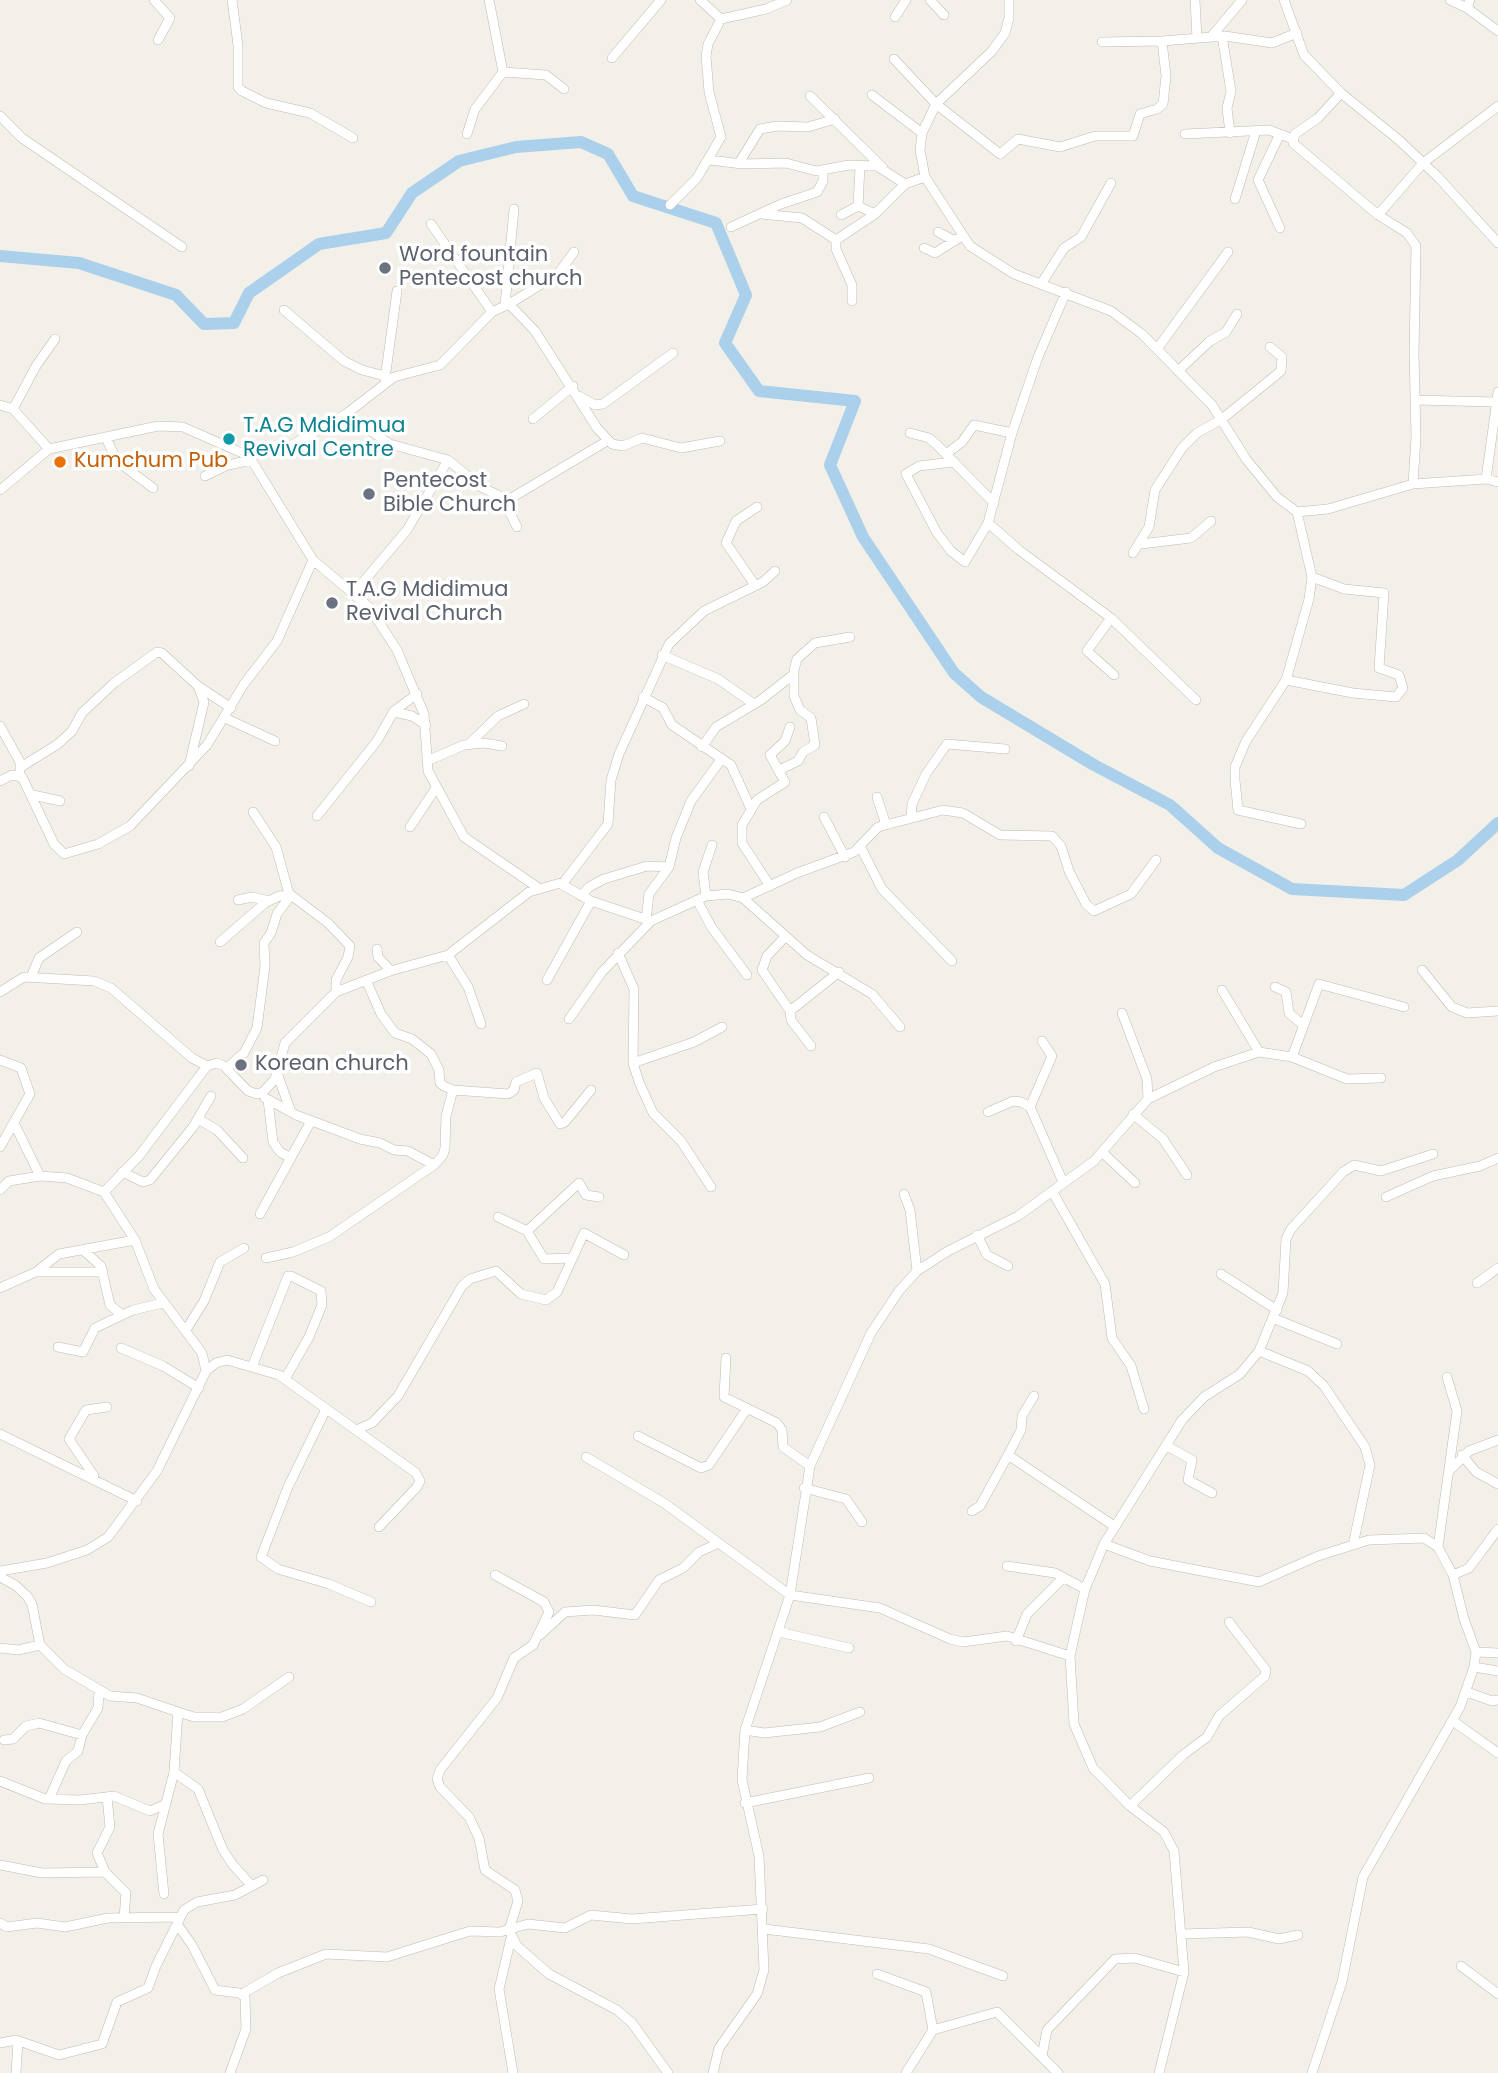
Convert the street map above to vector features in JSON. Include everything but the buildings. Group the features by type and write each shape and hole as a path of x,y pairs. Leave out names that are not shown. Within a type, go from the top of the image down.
{"street":[{"path":"153,0 170,18 158,40"},
{"path":"232,0 239,46 238,87 266,103 310,113 354,138"},
{"path":"467,134 475,109 490,93 503,72 489,0"},
{"path":"612,58 661,0"},
{"path":"700,0 720,19"},
{"path":"720,19 766,9 786,0"},
{"path":"895,17 906,0"},
{"path":"930,0 944,15"},
{"path":"959,238 925,177 920,150 922,133 936,104 992,51 1005,33 1009,18 1009,0"},
{"path":"1195,0 1197,38"},
{"path":"1216,35 1242,0"},
{"path":"1284,0 1304,55 1341,93 1423,163 1498,243"},
{"path":"1450,0 1469,4 1498,31"},
{"path":"670,205 687,190 718,147 721,129 711,99 706,56 708,44 720,19"},
{"path":"1196,20 1216,35 1231,91 1227,108 1230,134"},
{"path":"1102,41 1162,41 1216,35 1272,43 1297,33"},
{"path":"894,59 936,104 965,130 1000,154 1018,139 1060,147 1095,136 1130,137 1140,114 1157,110 1163,104 1166,76 1162,41"},
{"path":"503,72 545,75 564,89"},
{"path":"1293,139 1341,93"},
{"path":"872,95 922,133"},
{"path":"810,96 883,168 905,184"},
{"path":"1378,215 1423,163 1498,106"},
{"path":"0,116 22,138 182,247"},
{"path":"739,163 760,129 777,126 808,127 835,119"},
{"path":"1185,134 1230,134 1269,130 1293,139 1305,154 1378,215 1407,233 1416,246 1413,484"},
{"path":"1235,199 1256,131"},
{"path":"1280,134 1258,180 1280,228"},
{"path":"710,160 786,163 808,170 860,166 883,168"},
{"path":"858,206 860,166"},
{"path":"731,227 817,192 823,181 823,170"},
{"path":"836,240 874,214 905,184 925,177"},
{"path":"1041,284 1064,248 1081,237 1111,183"},
{"path":"858,206 874,214"},
{"path":"841,215 858,206"},
{"path":"507,304 514,209"},
{"path":"761,214 802,218 836,240"},
{"path":"431,224 492,312"},
{"path":"938,232 959,238 989,260 1041,284 1111,311 1157,349 1212,405 1245,459 1278,497 1297,512 1312,577 1309,599 1286,680 1239,755 1235,767 1236,807 1242,811 1301,824"},
{"path":"923,247 935,253 959,238"},
{"path":"836,240 836,249 852,285 852,302"},
{"path":"1157,349 1228,251"},
{"path":"205,476 228,465 290,446 346,414 385,379 433,368 449,360 492,312 558,274 574,253"},
{"path":"385,379 397,291"},
{"path":"953,461 919,466 906,474 937,533 951,551 965,562 988,523 1012,433 1042,347 1066,292"},
{"path":"507,304 535,331 607,441 620,447 642,438 681,448 720,441"},
{"path":"284,310 344,361 385,379"},
{"path":"1178,371 1210,341 1226,332 1237,314"},
{"path":"13,409 36,366 55,339"},
{"path":"1133,553 1140,544 1153,514 1155,490 1182,448 1196,433 1222,419 1281,371 1282,357 1270,346"},
{"path":"579,396 595,405 603,404 673,352"},
{"path":"533,419 573,386"},
{"path":"1415,400 1497,397 1486,479"},
{"path":"0,405 13,409 48,449"},
{"path":"0,490 48,449 172,425 192,430 251,458 313,560 353,594 385,630 417,694 426,725 427,761 436,788 472,845 540,890"},
{"path":"946,454 962,442 974,425 1012,433"},
{"path":"371,431 390,444 448,460 481,487 508,500 517,527"},
{"path":"910,433 929,438 994,503"},
{"path":"106,438 117,461 153,488"},
{"path":"508,500 607,441"},
{"path":"353,594 407,530 448,460"},
{"path":"1297,512 1328,509 1413,484 1486,479 1498,482"},
{"path":"755,585 726,543 736,521 757,507"},
{"path":"1140,544 1191,538 1211,521"},
{"path":"988,523 1019,550 1111,618 1196,700"},
{"path":"0,726 54,844 64,854 98,844 130,826 189,767 225,718 260,661 277,641 313,560"},
{"path":"257,1094 269,1087 277,1073 285,1042 336,992 391,971 448,955 528,892 561,884 608,824 613,770 662,655 692,620 775,571"},
{"path":"1286,680 1353,693 1396,696 1404,688 1399,675 1379,668 1384,593 1344,589 1312,577"},
{"path":"1111,618 1087,652 1114,675"},
{"path":"779,769 798,761 803,752 815,745 811,718 800,710 794,696 797,659 815,643 850,637"},
{"path":"0,781 20,771 58,744 99,696 152,654 163,653 198,686 230,708"},
{"path":"662,655 718,679 754,704"},
{"path":"702,747 716,727 754,704 794,674"},
{"path":"189,767 204,702 198,686"},
{"path":"317,816 377,741 394,712 417,694"},
{"path":"643,697 663,709 672,725 720,761 731,765 750,807"},
{"path":"469,744 498,716 524,704"},
{"path":"394,712 412,716 426,725"},
{"path":"225,718 275,741"},
{"path":"770,886 742,843 742,825 750,807 783,785 785,778 770,755 785,741 790,727"},
{"path":"427,761 452,748 469,744 502,746"},
{"path":"911,817 912,804 926,774 947,744 1005,749"},
{"path":"648,920 649,894 669,867 676,838 691,801 720,761"},
{"path":"410,827 436,788"},
{"path":"33,795 60,801"},
{"path":"877,797 886,825"},
{"path":"253,811 275,848 290,895 328,923 350,946 348,957 336,980 336,992"},
{"path":"743,898 845,857 861,848 878,827 911,817 953,811 1000,835 1052,836 1061,846 1069,871 1086,904 1094,911 1131,894 1156,860"},
{"path":"824,817 845,857"},
{"path":"712,845 703,872 701,898 712,928 747,975"},
{"path":"861,848 882,889 953,961"},
{"path":"580,896 589,887 604,879 647,866 669,867"},
{"path":"561,884 591,901 648,920"},
{"path":"569,1019 618,953 648,920 701,898 728,894 743,898 784,938 872,994 900,1027"},
{"path":"220,942 269,901 290,895"},
{"path":"228,1067 244,1053 257,1028 265,966 264,943 271,933 277,914 290,895"},
{"path":"238,900 252,897 269,901"},
{"path":"547,980 591,901"},
{"path":"31,977 39,958 76,932"},
{"path":"784,938 771,951 762,970 790,1011 791,1020 811,1046"},
{"path":"377,949 378,957 391,971"},
{"path":"618,953 634,989 633,1063 653,1112 681,1141 711,1187"},
{"path":"448,955 468,987 481,1024"},
{"path":"1422,971 1452,1007 1466,1013 1498,1011"},
{"path":"790,1011 839,972"},
{"path":"0,992 17,979 31,977 94,981 111,988 192,1058 207,1066"},
{"path":"366,980 388,1025 395,1033 412,1039 431,1054 439,1070 440,1083 453,1090 508,1094 514,1090 516,1082 537,1073 544,1098 559,1124 565,1122 591,1090"},
{"path":"1293,1057 1318,984 1404,1007"},
{"path":"1275,987 1286,992 1289,1013 1303,1025"},
{"path":"1223,990 1259,1052"},
{"path":"1122,1013 1147,1079 1148,1099"},
{"path":"633,1063 694,1042 722,1027"},
{"path":"1030,1107 1052,1056 1042,1041"},
{"path":"713,2073 716,2055 726,2035 762,1982 763,1909 755,1831 745,1802 742,1760 746,1730 790,1595 804,1488 810,1466 871,1333 899,1291 917,1271 978,1235 1018,1216 1103,1153 1148,1099 1214,1067 1259,1052 1293,1057 1348,1079 1381,1078"},
{"path":"0,1060 21,1068 30,1094 0,1147"},
{"path":"104,1192 139,1156 207,1066 217,1063 228,1067 248,1091 291,1112 311,1121 377,1141 394,1150 408,1151 434,1165"},
{"path":"277,1073 291,1112"},
{"path":"266,1258 303,1249 329,1237 434,1165 443,1155 445,1148 446,1116 453,1090"},
{"path":"122,1172 144,1182 150,1180 198,1119 211,1096"},
{"path":"268,1100 273,1142 280,1152 291,1158"},
{"path":"988,1112 1013,1101 1021,1101 1030,1107 1063,1182"},
{"path":"1133,1114 1163,1139 1187,1175"},
{"path":"198,1119 217,1130 243,1158"},
{"path":"260,1214 311,1121"},
{"path":"14,1123 40,1176"},
{"path":"1103,1153 1135,1183"},
{"path":"1159,2073 1184,1972 1171,1842 1164,1832 1130,1806 1093,1768 1080,1741 1071,1706 1070,1656 1085,1589 1114,1527 1192,1408 1240,1374 1259,1351 1276,1314 1285,1280 1286,1239 1299,1219 1343,1172 1357,1164 1381,1171 1433,1154"},
{"path":"1386,1197 1433,1176 1480,1166 1498,1157"},
{"path":"0,1190 9,1181 40,1176 67,1178 104,1192 135,1240 153,1289 202,1353 206,1371"},
{"path":"527,1231 579,1183 588,1197 599,1197"},
{"path":"1052,1191 1105,1284 1112,1338 1131,1366 1144,1409"},
{"path":"904,1194 910,1210 917,1271"},
{"path":"498,1217 527,1231 544,1259 571,1258"},
{"path":"356,1430 372,1423 398,1396 463,1286 470,1279 496,1271 521,1294 546,1300 557,1292 580,1236 587,1233 624,1255"},
{"path":"978,1235 987,1255 1008,1266"},
{"path":"0,1287 36,1272 59,1254 135,1240"},
{"path":"186,1330 197,1315 220,1262 244,1248"},
{"path":"83,1250 94,1258 103,1272 110,1305 122,1315"},
{"path":"1478,1283 1498,1268"},
{"path":"36,1272 103,1272"},
{"path":"1221,1274 1276,1314 1337,1344"},
{"path":"252,1367 288,1276 291,1276 321,1291 322,1305 309,1337 285,1379"},
{"path":"58,1347 83,1352 91,1331 122,1315 163,1303"},
{"path":"121,1348 163,1366 199,1388"},
{"path":"1259,1351 1308,1371 1324,1385 1365,1447 1370,1465 1353,1545"},
{"path":"726,1358 724,1398 781,1426 783,1447 810,1466"},
{"path":"0,1571 47,1563 100,1543 137,1501 157,1471 206,1371 216,1363 227,1360 285,1379 419,1476 417,1488 379,1527"},
{"path":"1438,1547 1457,1410 1447,1377"},
{"path":"972,1511 980,1506 1008,1455 1021,1430 1022,1416 1034,1396"},
{"path":"94,1477 69,1439 86,1410 107,1407"},
{"path":"326,1409 288,1487 261,1557 278,1569 329,1584 371,1602"},
{"path":"638,1436 701,1468 709,1465 746,1410"},
{"path":"0,1434 94,1477 137,1501"},
{"path":"1447,1474 1462,1455 1498,1440"},
{"path":"1167,1446 1192,1460 1188,1480 1212,1493"},
{"path":"1008,1455 1114,1527"},
{"path":"1462,1455 1476,1472 1498,1484"},
{"path":"586,1457 664,1503 790,1595 880,1608 950,1639 963,1642 1007,1636 1070,1656"},
{"path":"804,1488 846,1499 862,1522"},
{"path":"1453,1575 1469,1568 1498,1529"},
{"path":"1104,1544 1150,1561 1259,1582 1318,1556 1368,1540 1412,1538 1430,1540 1438,1547 1453,1575 1476,1652 1467,1692 1363,1877 1342,1982 1312,2073"},
{"path":"537,1638 565,1612 593,1610 635,1615 659,1580 683,1568 699,1552 719,1543"},
{"path":"1007,1566 1042,1570 1085,1589"},
{"path":"495,1575 548,1606 549,1612 530,1648 514,1658 497,1698 440,1770 437,1779 440,1787 469,1817 479,1838 485,1870 515,1890 517,1901 499,1989 513,2073"},
{"path":"0,1577 15,1585 32,1604 40,1645 64,1670 99,1691 194,1717 222,1717 243,1709 289,1677"},
{"path":"1016,1641 1027,1614 1063,1578"},
{"path":"1130,1806 1182,1755 1207,1737 1219,1716 1265,1676 1265,1670 1229,1622"},
{"path":"779,1632 849,1648"},
{"path":"0,1648 18,1650 40,1645"},
{"path":"1476,1652 1498,1653"},
{"path":"1474,1667 1498,1671"},
{"path":"49,1799 66,1761 78,1751 82,1735 98,1708 99,1691"},
{"path":"1467,1692 1492,1701 1498,1700"},
{"path":"164,1894 158,1833 174,1772 178,1712"},
{"path":"746,1730 764,1732 820,1727 860,1712"},
{"path":"1453,1721 1498,1754"},
{"path":"4,1740 13,1739 26,1726 39,1723 82,1735"},
{"path":"174,1772 198,1788 223,1850 233,1866 252,1886"},
{"path":"745,1802 869,1778"},
{"path":"0,1781 49,1799 125,1799 150,1811 166,1804"},
{"path":"107,1797 110,1827 97,1853 106,1872 126,1893 124,1917"},
{"path":"0,1865 42,1874 106,1872"},
{"path":"0,2043 18,2041 59,2055 102,2044 117,2002 148,1988 179,1921 190,1905 235,1895 263,1880"},
{"path":"179,1921 215,1990 242,1994 278,1973 326,1954 387,1957 447,1936 470,1931 510,1934 528,1924 565,1928 591,1915 632,1919 763,1909"},
{"path":"0,1923 7,1927 37,1923 65,1927 124,1917 179,1921"},
{"path":"764,1929 920,1947 1003,1976"},
{"path":"1181,1934 1248,1932 1279,1939 1298,1935"},
{"path":"510,1934 528,1958 549,1974 617,2010 632,2023 668,2073"},
{"path":"1042,2056 1047,2029 1115,1959 1135,1958 1184,1972"},
{"path":"1461,1966 1498,1994"},
{"path":"877,1974 926,1992 933,2030"},
{"path":"230,2073 246,2029 247,2012 242,1994"},
{"path":"906,2073 933,2030 997,2012 1058,2073"},
{"path":"16,2073 18,2041"}],"waterway":[{"path":"0,256 79,263 176,295 204,324 234,323 249,293 319,244 386,233 412,193 459,161 516,147 581,142 608,154 633,196 716,223 746,295 725,343 759,391 855,401 830,465 863,537 954,673 981,697 1094,765 1170,805 1218,848 1292,889 1404,895 1458,860 1498,823"}],"place":[{"name":"Word fountain Pentecost church","path":"385,268"},
{"name":"T.A.G Mdidimua Revival Centre","path":"229,439"},
{"name":"Kumchum Pub","path":"60,462"},
{"name":"Pentecost Bible Church","path":"369,494"},
{"name":"T.A.G Mdidimua Revival Church","path":"332,603"},
{"name":"Korean church","path":"241,1065"}]}
